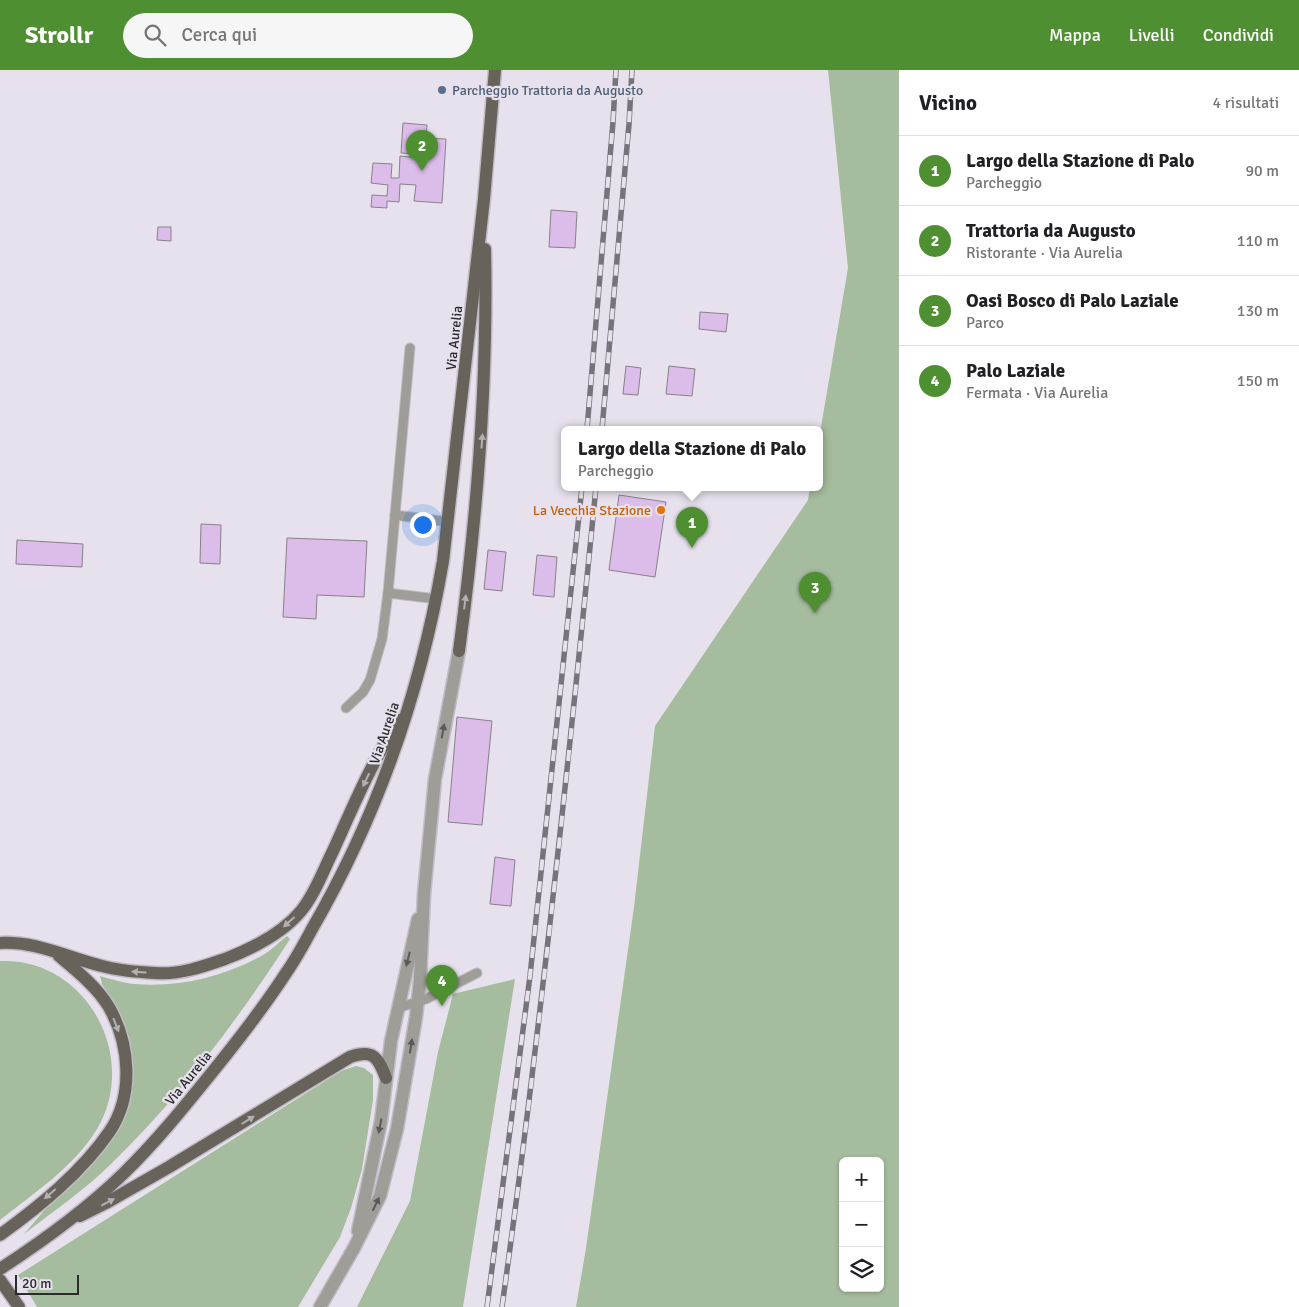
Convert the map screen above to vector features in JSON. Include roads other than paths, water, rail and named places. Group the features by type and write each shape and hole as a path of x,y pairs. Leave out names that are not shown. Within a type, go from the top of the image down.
{"main road":[{"name":"Via Aurelia","path":"0,1269 64,1224 122,1174 181,1111 236,1042 287,973 347,864 379,791 409,708 437,599 448,522 484,198 495,70"},
{"path":"458,651 474,532 483,420 486,325 484,198"},
{"path":"0,943 20,942 105,967 133,972 164,974 196,968 230,957 258,944 280,930 301,911 316,886 371,768 388,738 409,708"},
{"path":"0,1235 49,1196 87,1160 111,1130 123,1102 126,1070 124,1050 122,1039 109,1008 97,991 79,972 51,950"},
{"path":"64,1224 106,1203 169,1167 350,1056 368,1053 376,1057 386,1078"},
{"path":"0,1280 19,1306"}],"street":[{"path":"320,1307 354,1248 380,1196 392,1153 418,1002 423,945 424,894 436,779 458,651"},
{"path":"354,1248 381,1122 386,1078 398,1008 424,894"}],"lane":[{"path":"346,708 362,692 370,680 382,639 388,594 410,348"},
{"path":"395,516 448,522"},
{"path":"388,594 437,599"},
{"path":"398,1008 426,999 477,973"}],"railway":[{"path":"587,426 616,70"},
{"path":"602,426 629,124 632,70"},
{"path":"487,1307 530,976 582,491"},
{"path":"502,1307 553,897 596,491"}],"place":[{"name":"Parcheggio Trattoria da Augusto","path":"442,90"},
{"name":"Trattoria da Augusto","path":"422,171"},
{"name":"La Vecchia Stazione","path":"661,510"},
{"name":"Largo della Stazione di Palo","path":"692,548"},
{"name":"Oasi Bosco di Palo Laziale","path":"815,613"},
{"name":"Palo Laziale","path":"442,1006"}]}
